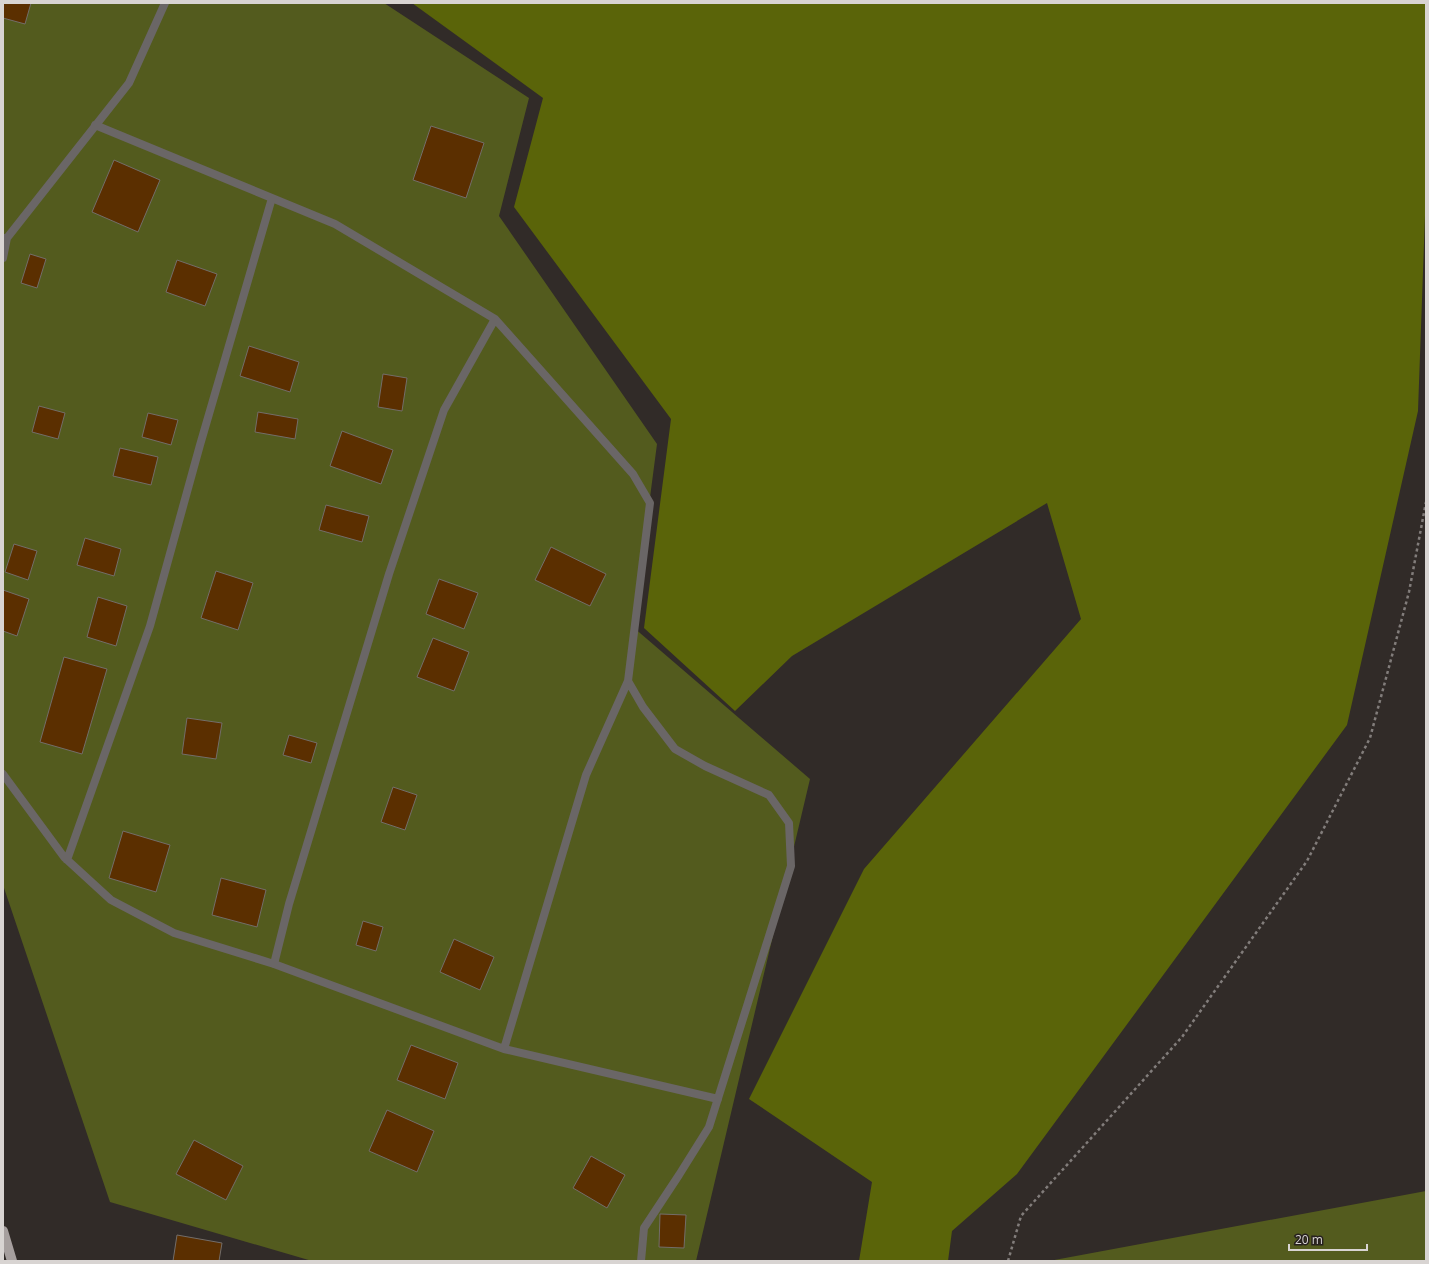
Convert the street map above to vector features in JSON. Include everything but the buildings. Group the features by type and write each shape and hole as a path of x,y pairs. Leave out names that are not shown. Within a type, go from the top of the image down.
{"main road":[{"path":"3,1231 12,1261"}],"lane":[{"path":"3,258 5,238 129,83 165,3"},
{"path":"95,125 335,224 495,319 634,474 650,503 628,681 586,775 504,1049"},
{"path":"67,860 150,626 200,445 272,198"},
{"path":"274,964 289,904 389,574 444,410 495,319"},
{"path":"628,681 643,707 675,749 705,766 769,795 789,823 791,866 709,1127 680,1175 644,1228 641,1261"},
{"path":"3,774 67,860 111,900 174,933 274,964 504,1049 718,1099"}],"path":[{"path":"1008,1261 1021,1216 1182,1037 1307,861 1370,738 1409,592 1426,502"}],"green space":[{"path":"3,3 384,3 529,98 499,216 657,444 633,627 810,779 696,1261 312,1261 110,1202 3,885"},
{"path":"412,3 1426,3 1426,188 1418,411 1347,725 1017,1174 952,1231 948,1261 859,1261 872,1182 749,1099 864,869 1081,619 1047,503 792,656 735,711 644,628 671,419 514,207 543,98"},
{"path":"1426,1191 1426,1261 1049,1261"}]}
